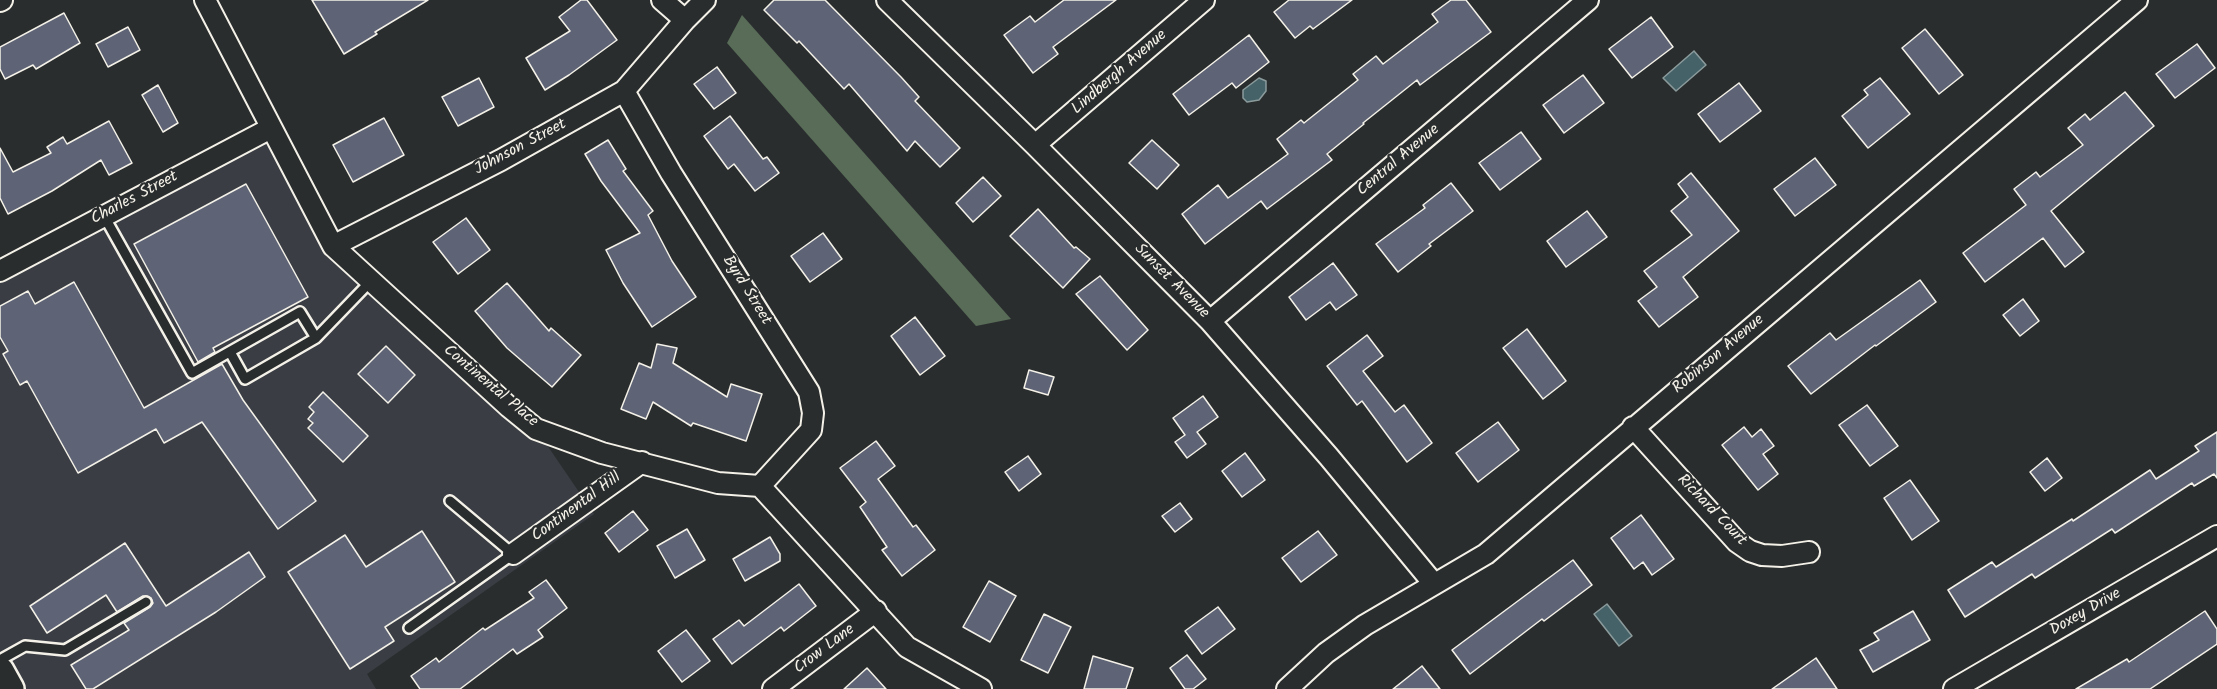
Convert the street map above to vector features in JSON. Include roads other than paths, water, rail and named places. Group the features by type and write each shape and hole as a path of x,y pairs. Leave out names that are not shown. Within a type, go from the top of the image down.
{"main road":[{"path":"0,671 10,689"}],"street":[{"name":"Continental Place","path":"206,0 333,246 509,407 536,429 602,453 718,483 760,486"},
{"path":"662,0 685,20"},
{"name":"Johnson Street","path":"333,246 501,160 624,91 705,0"},
{"name":"Sunset Avenue","path":"886,0 1035,145 1210,321 1434,584"},
{"name":"Lindbergh Avenue","path":"1035,145 1204,0"},
{"name":"Central Avenue","path":"1210,321 1588,0"},
{"name":"Robinson Avenue","path":"1287,689 1326,653 1365,625 1486,554 2137,0"},
{"name":"Byrd Street","path":"624,91 671,173 809,392 813,413 811,430 760,486"},
{"name":"Charles Street","path":"0,271 271,128"},
{"name":"Richard Court","path":"1633,427 1737,542 1750,551 1762,555 1782,556 1809,552"},
{"name":"Continental Hill","path":"513,554 642,462"},
{"path":"760,486 907,647 981,689"},
{"name":"Doxey Drive","path":"1954,689 2217,536"},
{"name":"Crow Lane","path":"773,689 876,611"}],"lane":[{"path":"104,216 192,373 300,312 316,338"},
{"path":"230,352 245,379 316,338 371,281"},
{"path":"409,628 513,554 450,501"},
{"path":"0,660 25,646 65,650 146,602"}],"water":[{"path":"1694,51 1706,65 1676,91 1663,78"},
{"path":"1259,78 1266,81 1266,91 1259,100 1247,102 1243,98 1243,90"},
{"path":"1607,604 1632,636 1619,646 1594,614"}]}
